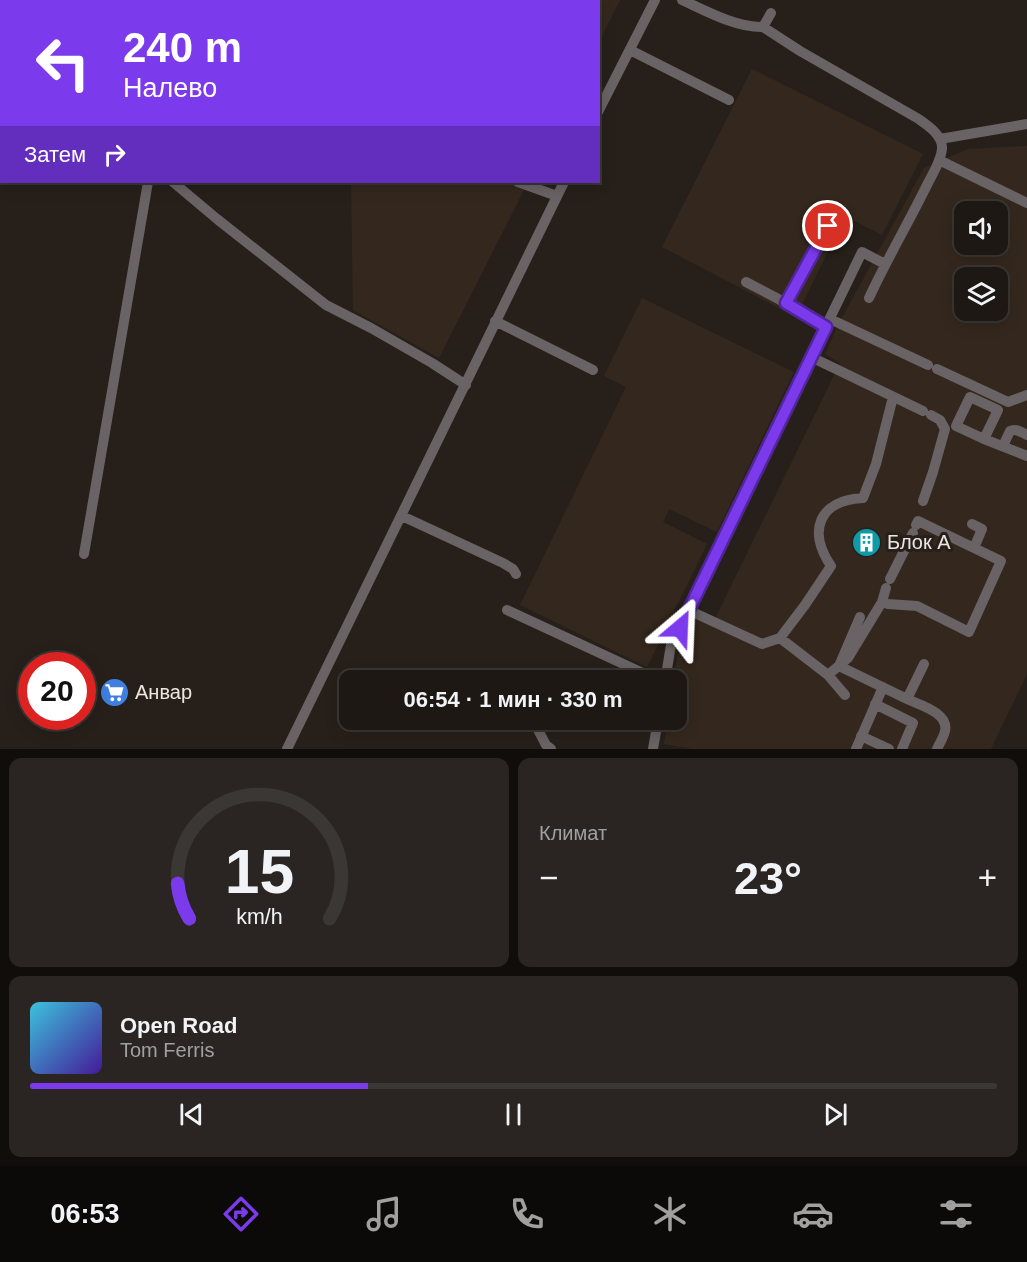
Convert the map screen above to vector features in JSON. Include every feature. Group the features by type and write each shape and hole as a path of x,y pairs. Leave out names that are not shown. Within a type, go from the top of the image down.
{"street":[{"path":"600,108 655,0"},
{"path":"682,0 724,18 754,28 763,27 800,51 917,118 930,127 940,139 942,148 939,160 869,298"},
{"path":"763,27 771,13"},
{"path":"630,50 729,100"},
{"path":"940,139 1027,124"},
{"path":"939,160 1027,202"},
{"path":"84,554 148,183"},
{"path":"174,183 326,305 432,363 466,385"},
{"path":"521,183 557,196"},
{"path":"287,749 564,183"},
{"path":"786,303 828,226 829,223 824,219"},
{"path":"667,670 671,645 862,252 885,264"},
{"path":"746,282 828,323 933,367 1008,402 1027,395"},
{"path":"495,321 593,370"},
{"path":"811,357 940,420 945,429 923,501"},
{"path":"688,610 762,644 780,638 831,566 820,546 818,537 819,527 825,514 833,506 843,501 863,498 876,464 893,397"},
{"path":"956,426 970,397 979,401 998,410 984,439"},
{"path":"945,429 956,426 1027,456"},
{"path":"1003,446 1010,431 1014,430 1027,435"},
{"path":"402,516 503,563 513,569 516,574"},
{"path":"828,675 848,658 882,602 888,584 918,521 1001,561 969,632 917,606 882,602"},
{"path":"972,524 982,529 974,548"},
{"path":"507,610 636,670"},
{"path":"839,666 860,617"},
{"path":"780,638 828,675 845,695"},
{"path":"907,699 924,664"},
{"path":"839,666 937,713 944,723 945,731 937,749"},
{"path":"856,749 883,687"},
{"path":"875,704 913,723 902,749"},
{"path":"538,730 546,745 551,749"},
{"path":"653,749 656,730"},
{"path":"861,736 889,749"}],"shaded area":[{"path":"600,0 620,0 600,40"},
{"path":"752,69 923,154 882,235 845,216 796,317 662,247"},
{"path":"1027,146 1027,674 991,749 693,749 664,744 666,730 687,730 687,670 675,670 678,654 696,618 712,625 840,363 825,354 839,323 924,168 968,149"},
{"path":"351,183 527,183 439,358 353,310"},
{"path":"642,298 794,372 717,532 669,509 663,522 707,544 647,667 520,605 626,387 604,376"}],"place":[{"name":"Блок А","path":"866,542"},
{"name":"Анвар","path":"114,692"}],"route":[{"path":"680,628 826,327 786,303 828,226"}]}
